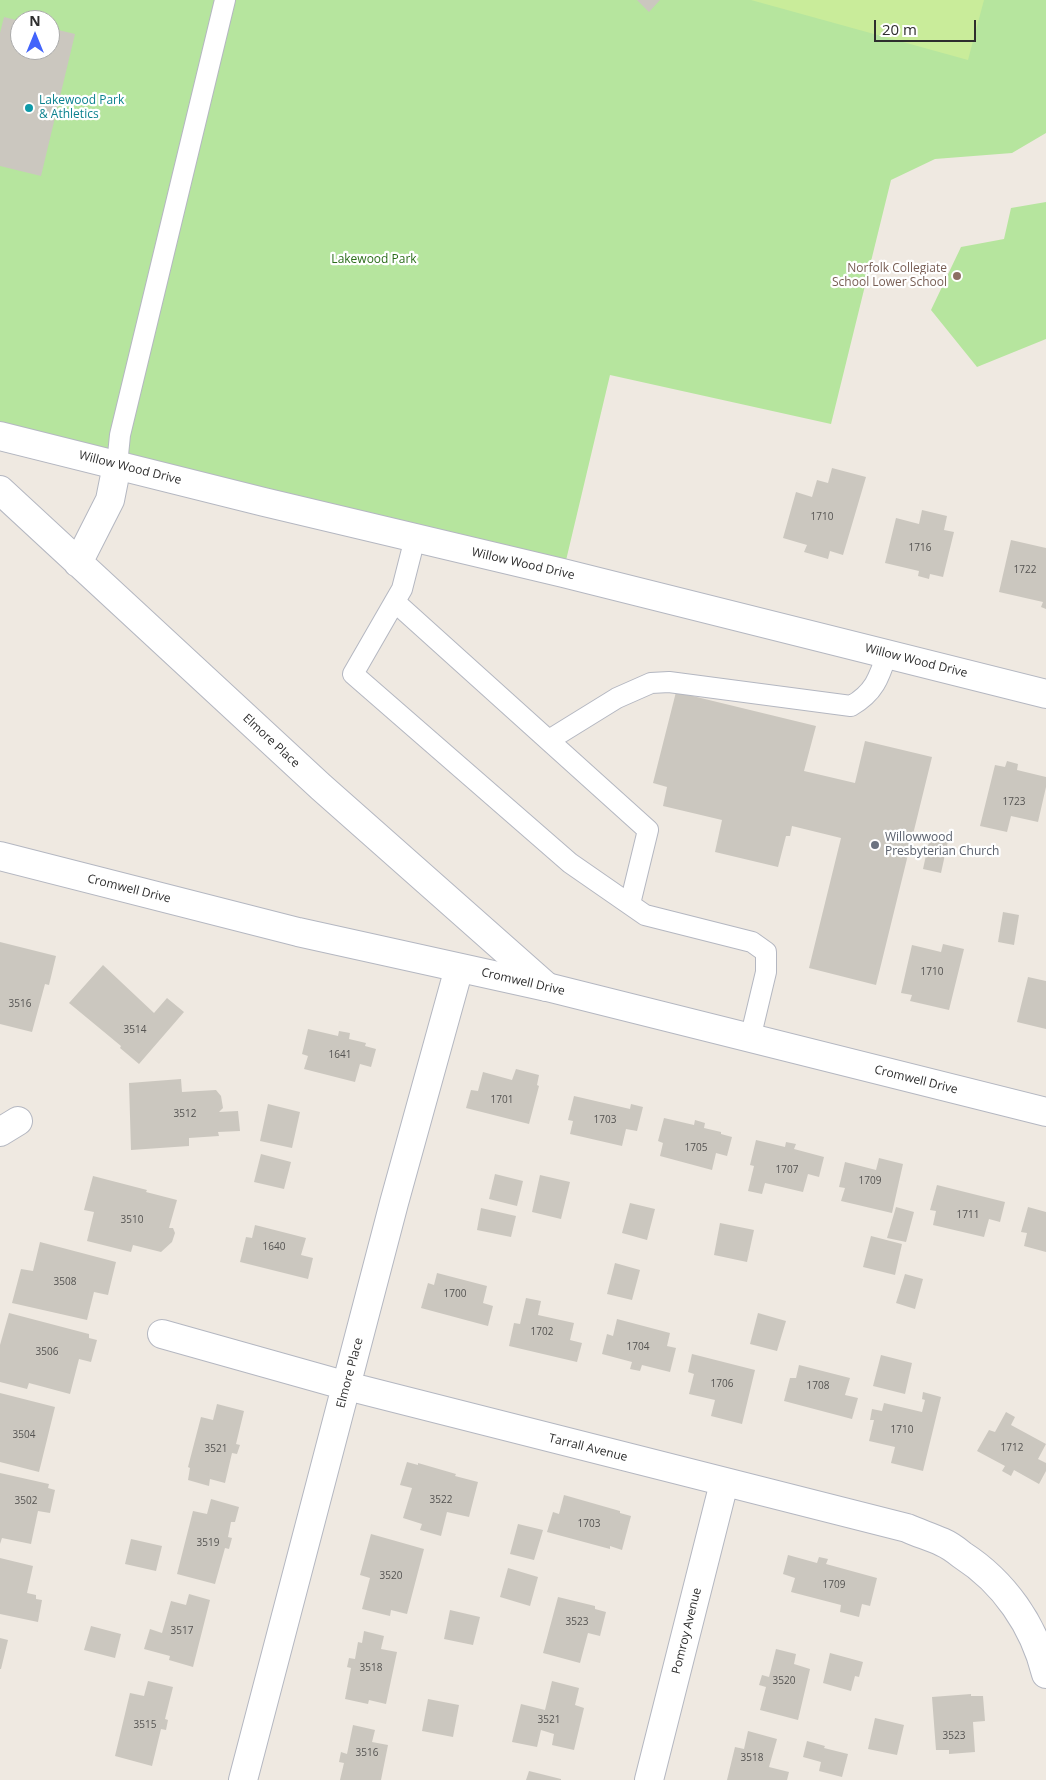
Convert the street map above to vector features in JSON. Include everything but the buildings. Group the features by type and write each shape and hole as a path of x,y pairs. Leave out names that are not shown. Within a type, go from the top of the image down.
{"street":[{"name":"Willow Wood Drive","path":"0,436 563,573 1046,694"},
{"path":"78,563 110,500 117,465"},
{"name":"Elmore Place","path":"0,490 321,788 547,987"},
{"name":"Cromwell Drive","path":"0,856 298,932 547,987 1046,1112"},
{"name":"Elmore Place","path":"243,1780 394,1203 459,968"},
{"name":"Tarrall Avenue","path":"162,1334 347,1386 907,1528 944,1543 978,1565 1001,1587 1025,1620 1042,1656 1046,1674"},
{"name":"Pomroy Avenue","path":"649,1780 724,1483"}],"lane":[{"path":"117,465 120,435 225,0"},
{"path":"415,538 402,589 353,674 570,863 645,915 752,942 766,952 766,972 750,1039"},
{"path":"395,602 648,830 630,904"},
{"path":"549,740 617,698 651,683 669,682 851,706 865,698 879,677 887,654"}],"green space":[{"name":"Lakewood Park","path":"0,0 1046,0 1046,133 1012,153 935,159 891,180 831,424 610,375 563,573 0,436"},
{"path":"751,0 984,0 968,60"},
{"path":"1046,202 1046,339 977,367 931,310 961,247 1004,239 1011,208"}],"place":[{"name":"Lakewood Park & Athletics","path":"29,108"},
{"name":"Norfolk Collegiate School Lower School","path":"957,276"},
{"name":"Willowwood Presbyterian Church","path":"875,845"}]}
